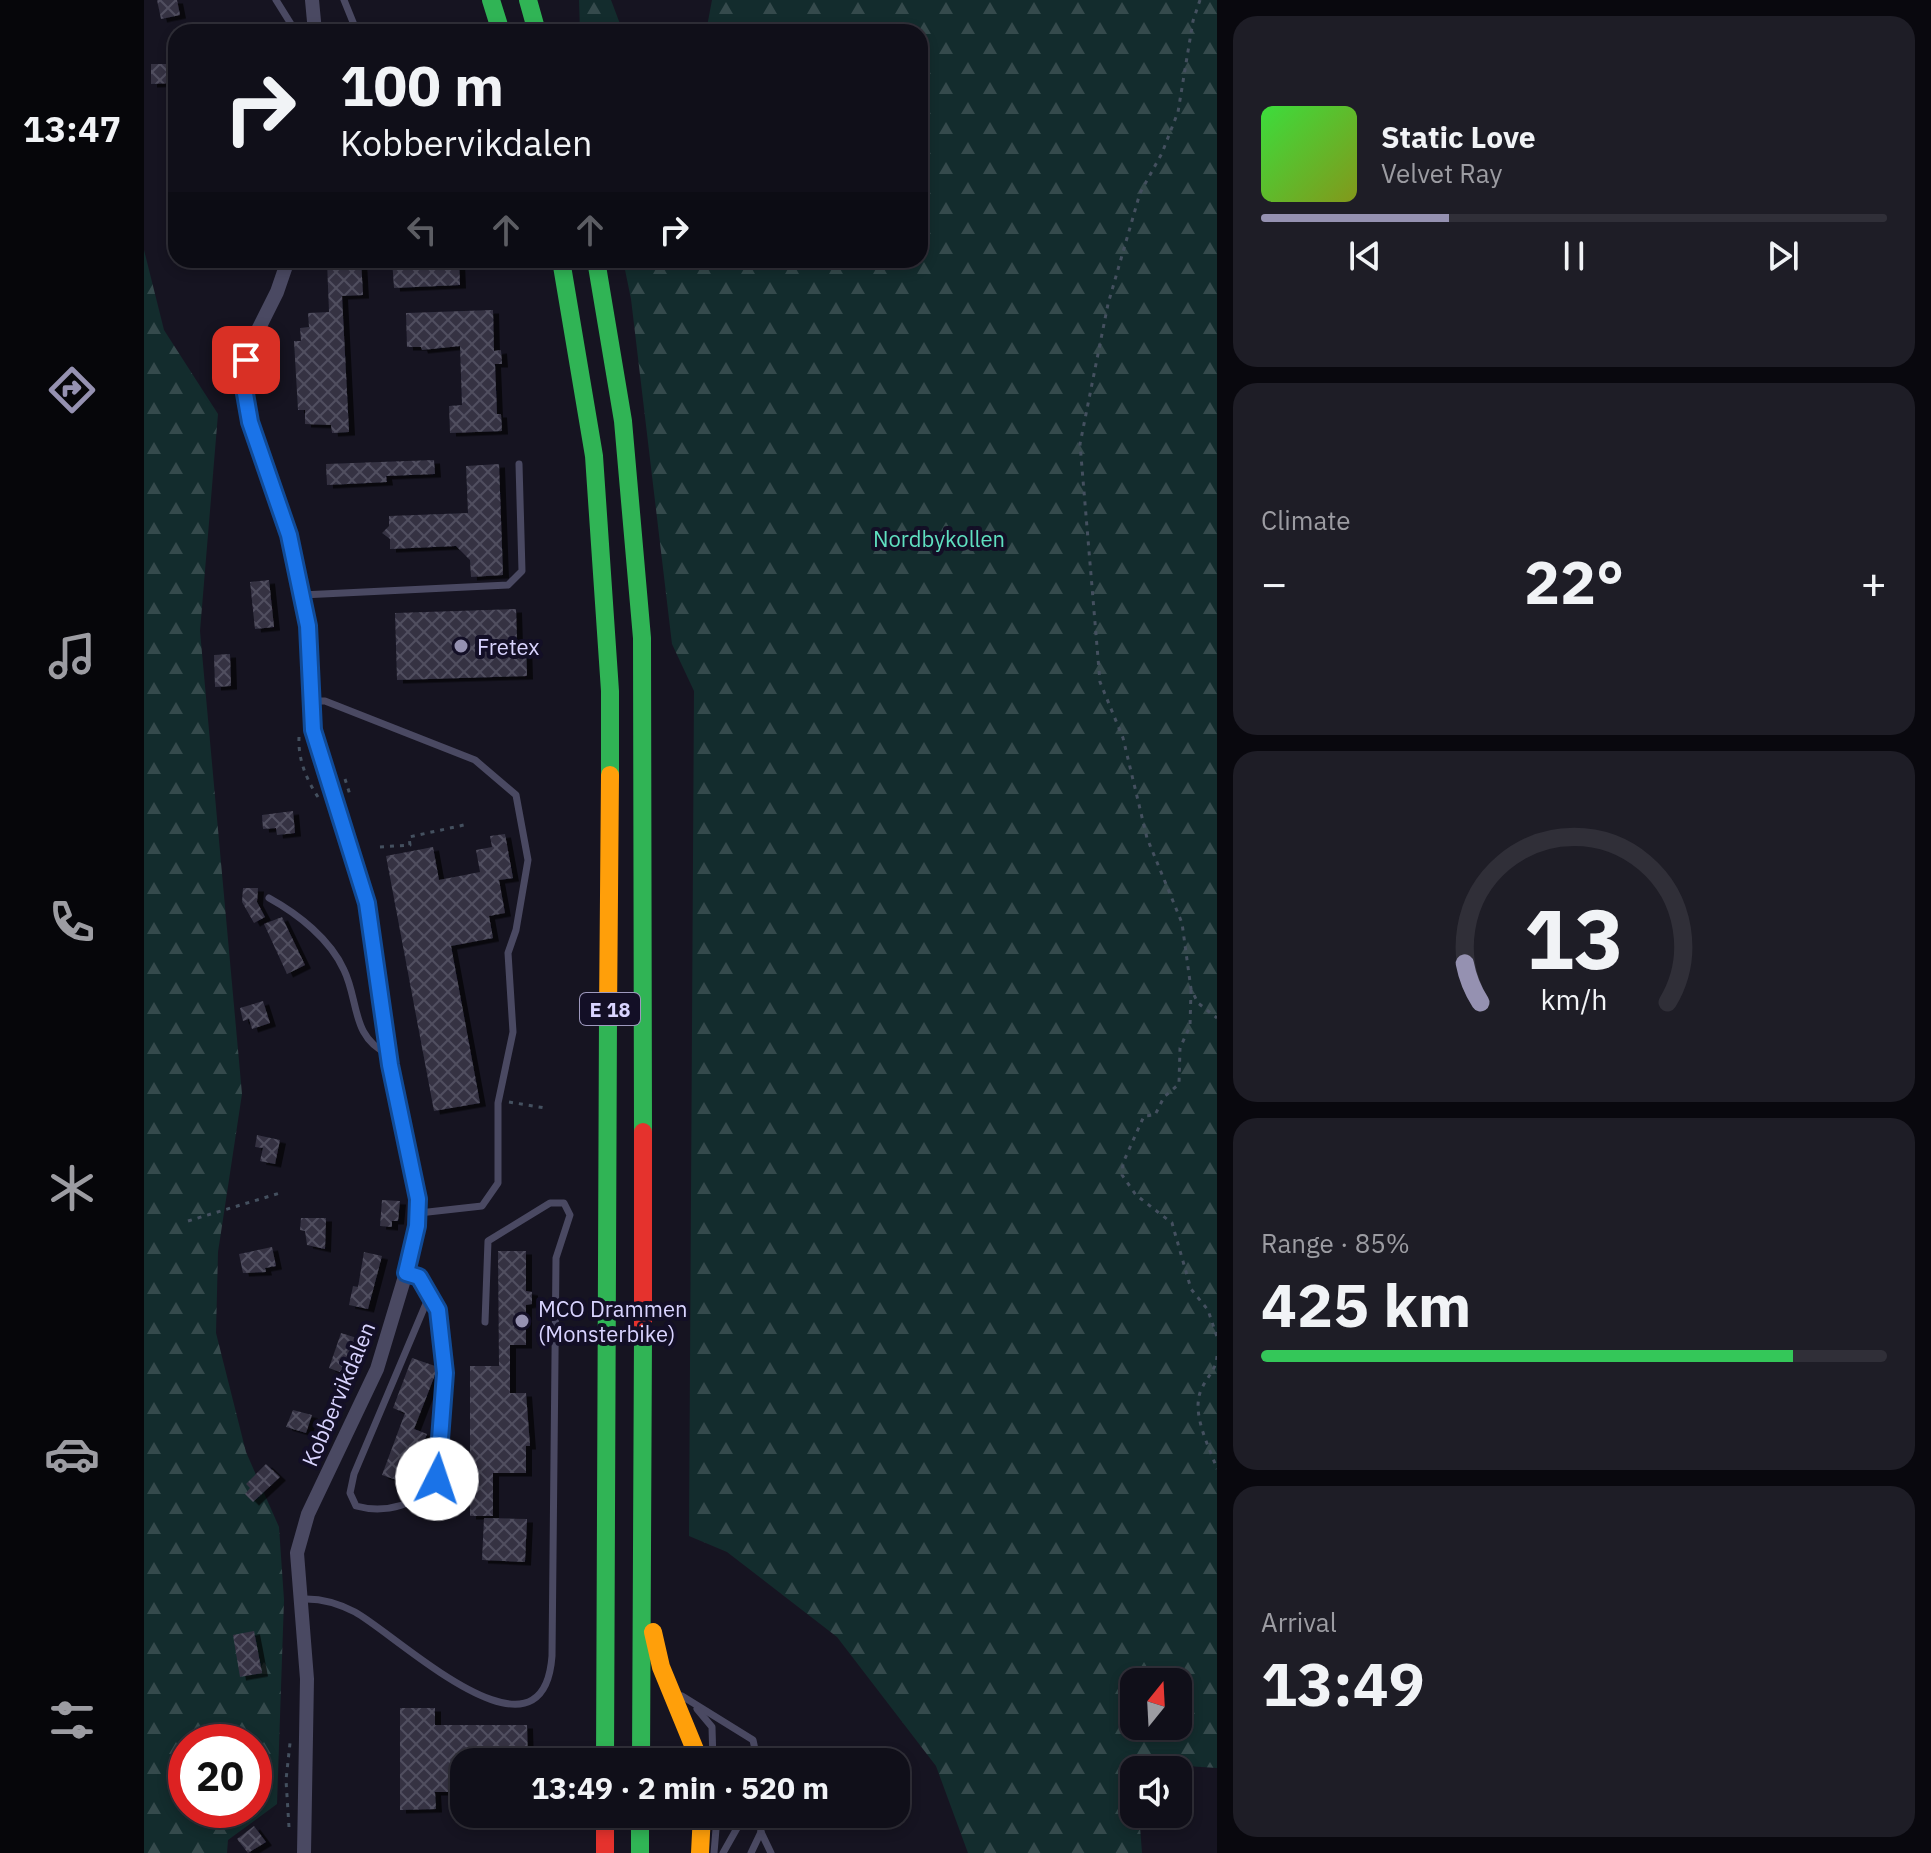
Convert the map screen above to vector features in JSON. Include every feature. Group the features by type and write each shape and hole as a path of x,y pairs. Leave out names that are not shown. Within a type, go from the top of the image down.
{"highway":[{"path":"491,0 498,24"},
{"path":"528,0 535,24"},
{"name":"E 18","path":"562,268 594,456 610,691 605,1748"},
{"name":"E 18","path":"598,268 617,367 628,454 639,561 645,693 641,1748"},
{"path":"642,1505 655,1652 666,1686 692,1731 696,1748"},
{"path":"605,1828 605,1853"},
{"path":"640,1828 640,1853"},
{"path":"700,1853 701,1828"}],"street":[{"path":"312,0 314,24"},
{"name":"Kobbervikdalen","path":"285,268 250,346 244,388 250,422 277,497 302,595 309,639 313,730 321,764 367,903 388,1054 419,1213 406,1273 377,1369 303,1527 297,1569 307,1679 304,1853"}],"lane":[{"path":"276,0 291,24"},
{"path":"344,0 354,24"},
{"path":"302,595 508,585 515,582 522,571 519,464"},
{"path":"311,701 325,701 475,760 516,795 528,860 516,930 508,953 513,1032 498,1103 498,1183 482,1206 419,1213"},
{"path":"269,898 301,918 331,950 344,969 361,1028 368,1041 388,1054"},
{"path":"302,1599 319,1599 352,1610 440,1675 487,1698 526,1703 544,1693 550,1677 552,1656 556,1258 570,1215 564,1203 550,1203 488,1241 485,1322"},
{"path":"406,1273 419,1277 430,1294 438,1310 445,1373 437,1479 429,1493 414,1502 368,1509 356,1506 350,1493 354,1474 430,1294"},
{"path":"666,1686 753,1740 754,1748"},
{"path":"692,1702 712,1727 713,1748"},
{"path":"723,1853 737,1828"},
{"path":"761,1828 771,1853"},
{"path":"714,1853 716,1829"},
{"path":"751,1853 761,1832"}],"path":[{"path":"1200,0 1193,21 1178,112 1162,153 1140,193 1108,304 1080,444 1100,682 1123,738 1147,838 1182,923 1191,989 1190,1026 1180,1048 1179,1084 1164,1097 1155,1115 1144,1116 1123,1163 1122,1175 1136,1195 1172,1223 1191,1289 1208,1310 1217,1337"},
{"path":"300,732 299,751 308,783 320,801"},
{"path":"380,847 410,845 409,837 464,825"},
{"path":"1191,989 1198,1003 1217,1018"},
{"path":"509,1102 545,1108"},
{"path":"188,1221 280,1193"},
{"path":"1217,1356 1216,1368 1200,1391 1198,1412 1217,1469"},
{"path":"289,1831 286,1780 291,1734"}],"green space":[{"path":"579,0 611,0 620,24 580,24"},
{"name":"Nordbykollen","path":"712,0 1217,0 1217,1768 1192,1766 1192,1756 1120,1756 1120,1828 1140,1828 1142,1853 968,1853 936,1766 837,1637 727,1552 689,1536 694,691 672,644 631,299 625,268 928,268 928,24 708,24"},
{"path":"144,250 164,330 218,414 200,631 242,1094 218,1252 216,1333 246,1452 279,1527 284,1600 277,1804 272,1808 272,1724 168,1724 168,1828 244,1828 228,1840 227,1853 144,1853"}],"building":[{"path":"157,0 177,0 180,15 161,19"},
{"path":"151,64 168,64 168,83 151,84"},
{"path":"327,268 361,268 363,295 342,296 349,432 332,433 331,425 305,424 305,410 298,410 294,341 301,341 300,328 309,327 308,313 329,312"},
{"path":"393,268 459,268 460,285 394,288"},
{"path":"493,310 494,351 501,350 502,364 495,364 497,414 501,414 502,431 450,433 449,406 462,405 460,346 422,350 421,347 407,347 406,313"},
{"path":"434,460 435,474 386,476 387,482 327,485 326,464"},
{"path":"499,464 503,575 471,577 470,560 456,546 390,549 390,539 382,533 389,526 389,516 468,513 466,466"},
{"path":"269,580 274,627 255,629 250,582"},
{"name":"Fretex","path":"516,609 517,642 526,641 527,676 397,680 395,613"},
{"path":"230,654 231,686 215,687 214,655"},
{"path":"293,811 295,833 277,835 276,828 263,829 262,815"},
{"path":"505,834 513,878 499,880 505,913 489,916 493,938 451,946 480,1103 434,1111 386,856 433,847 439,880 480,872 476,850 492,847 490,836"},
{"path":"243,888 258,888 257,902 265,917 254,923 242,902"},
{"path":"282,917 305,965 287,974 264,924"},
{"path":"263,1001 270,1023 252,1029 249,1019 243,1021 240,1008"},
{"path":"257,1135 280,1140 275,1164 260,1161 263,1148 255,1147"},
{"path":"382,1200 400,1201 398,1221 392,1221 392,1227 380,1226"},
{"path":"301,1218 326,1218 325,1249 307,1245 305,1231 300,1230"},
{"path":"272,1247 276,1266 265,1268 266,1272 243,1273 239,1254"},
{"path":"498,1251 526,1251 526,1291 532,1292 532,1304 526,1305 526,1345 510,1345 510,1393 526,1393 530,1446 526,1446 526,1473 493,1473 493,1516 470,1516 470,1366 499,1366"},
{"path":"364,1252 382,1256 368,1309 349,1305 353,1286 358,1287"},
{"path":"341,1333 357,1338 345,1374 329,1368"},
{"path":"412,1358 438,1367 414,1429 427,1434 408,1484 382,1475 405,1413 393,1408"},
{"path":"293,1410 312,1415 306,1433 286,1427"},
{"path":"266,1464 280,1477 253,1502 245,1494 250,1488 246,1484"},
{"path":"484,1518 527,1519 525,1562 482,1560"},
{"path":"254,1631 262,1673 240,1677 233,1635"},
{"path":"400,1708 435,1708 435,1725 527,1725 528,1748 450,1748 450,1792 435,1792 436,1809 400,1810"},
{"path":"256,1828 266,1842 248,1853 237,1839"}],"traffic: fast":[{"path":"491,0 498,24"},
{"path":"528,0 535,24"},
{"path":"562,268 594,456 610,691 610,775"},
{"path":"597,268 623,421 642,638 643,1132"},
{"path":"605,1748 608,1015"},
{"path":"641,1748 643,1335"},
{"path":"640,1828 640,1853"}],"traffic: slow":[{"path":"608,1015 610,775"},
{"path":"653,1632 661,1667 694,1748"},
{"path":"700,1853 701,1828"}],"traffic: jam":[{"path":"643,1132 643,1335"},
{"path":"605,1828 605,1853"}],"place":[{"name":"Fretex","path":"461,646"},
{"name":"MCO Drammen (Monsterbike)","path":"522,1321"}],"route":[{"path":"246,360 246,405 289,535 308,626 313,730 367,903 390,1065 418,1199 417,1226 406,1273 419,1277 438,1310 445,1373 437,1479"}]}
